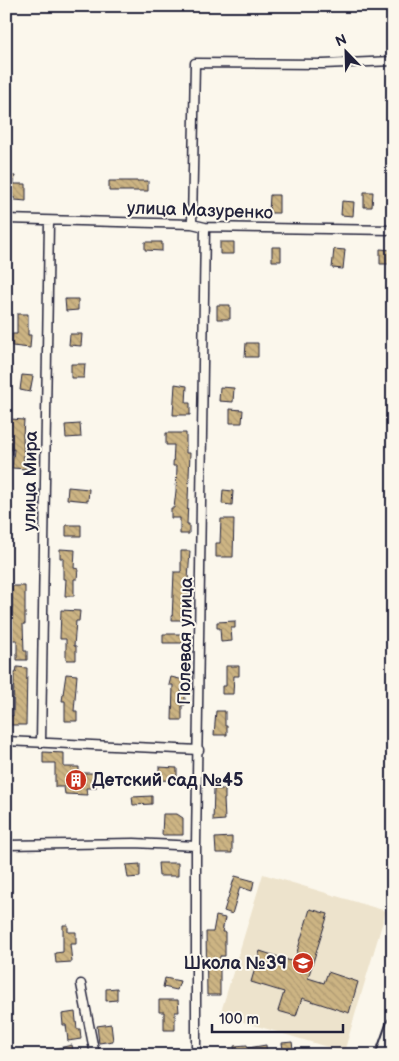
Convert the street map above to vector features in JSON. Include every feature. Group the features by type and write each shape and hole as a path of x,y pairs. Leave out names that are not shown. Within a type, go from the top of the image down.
{"main road":[{"path":"382,1055 393,1024"}],"street":[{"path":"192,224 195,64 323,64 393,61"},
{"name":"улица Мазуренко","path":"6,219 192,224 205,227 393,230"},
{"name":"улица Мира","path":"41,743 49,221"},
{"name":"Полевая улица","path":"196,1055 196,846 199,750 205,227"},
{"path":"6,741 199,750"},
{"path":"6,845 134,843 196,846"},
{"path":"81,984 95,1055"}],"shaded area":[{"name":"Школа №39","path":"263,874 386,911 344,1052 220,1015"}],"building":[{"path":"6,175 15,176 14,184 26,184 26,201 6,197"},
{"path":"109,181 148,181 148,191 109,191"},
{"path":"364,192 373,192 372,207 364,207"},
{"path":"270,195 279,195 279,213 269,213"},
{"path":"342,201 354,202 353,216 341,215"},
{"path":"145,242 162,242 162,251 145,250"},
{"path":"220,242 234,242 234,254 220,254"},
{"path":"272,247 281,247 281,261 272,261"},
{"path":"334,249 345,250 343,269 332,268"},
{"path":"380,249 392,250 391,264 380,264"},
{"path":"65,299 78,299 78,310 66,311"},
{"path":"217,305 230,305 230,319 217,319"},
{"path":"17,314 28,314 28,335 31,335 30,348 12,346 12,334 17,334"},
{"path":"70,334 82,334 81,346 69,345"},
{"path":"246,343 258,343 258,357 245,357"},
{"path":"71,364 85,364 84,378 71,378"},
{"path":"22,375 33,376 30,392 20,390"},
{"path":"175,384 187,386 186,403 190,403 190,415 173,415"},
{"path":"220,387 234,388 233,402 219,401"},
{"path":"230,409 243,410 242,423 230,423"},
{"path":"11,419 24,420 24,461 28,461 27,469 12,468 14,449 11,450"},
{"path":"80,424 81,437 66,438 65,425"},
{"path":"166,433 186,433 186,453 190,453 187,524 189,524 189,534 180,534 180,518 171,518 171,508 174,508 176,491 177,466 173,466 174,445 166,445"},
{"path":"68,487 89,489 88,501 67,499"},
{"path":"223,490 233,491 232,505 222,504"},
{"path":"221,519 234,519 233,557 216,557 216,543 220,543"},
{"path":"66,525 81,525 81,536 66,536"},
{"path":"60,549 75,550 74,568 78,569 77,579 74,579 74,596 65,596 66,579 63,579 63,558 60,558"},
{"path":"181,551 190,551 187,594 190,594 189,607 187,606 187,620 172,620 174,572 181,572"},
{"path":"12,586 25,586 25,624 23,624 24,651 27,651 27,660 17,660 17,640 9,640 6,609 12,608"},
{"path":"61,610 80,611 79,621 76,621 74,646 76,646 76,660 66,660 66,639 60,639"},
{"path":"235,621 235,628 231,628 232,641 221,642 220,628 217,628 217,622"},
{"path":"163,634 185,634 185,643 163,643"},
{"path":"226,666 239,666 239,676 234,676 233,694 222,694 222,686 226,686"},
{"path":"17,667 27,668 26,725 6,725 6,715 13,716 14,673 16,673"},
{"path":"66,674 77,675 74,711 77,711 77,721 65,721 65,701 62,701"},
{"path":"171,677 184,680 181,694 185,694 185,705 182,705 182,720 172,720 173,685 169,685"},
{"path":"216,711 225,711 227,735 214,735"},
{"name":"Детский сад №45","path":"43,752 64,753 64,767 79,767 79,773 96,773 96,788 86,788 87,795 65,794 64,787 55,787 55,763 43,763"},
{"path":"159,767 177,768 177,781 159,780"},
{"path":"214,789 225,789 225,820 213,821"},
{"path":"152,796 152,804 133,805 132,797"},
{"path":"163,814 177,814 183,818 183,835 162,835"},
{"path":"232,837 232,853 216,853 215,838"},
{"path":"158,863 178,863 178,876 159,876"},
{"path":"140,864 140,877 128,878 126,865"},
{"path":"235,876 254,881 252,891 240,887 232,914 224,911"},
{"path":"310,909 328,914 308,978 324,983 328,972 358,982 349,1013 302,998 296,1016 278,1011 284,992 251,982 260,951 294,962"},
{"path":"216,916 225,918 222,932 225,932 225,956 220,956 220,995 207,995 206,932 213,932"},
{"path":"63,925 68,925 68,932 76,932 76,944 70,944 72,962 56,963 55,953 63,952"},
{"path":"165,978 180,981 177,990 163,987"},
{"path":"117,988 117,1000 106,1001 106,989"},
{"path":"159,1000 178,1000 179,1012 175,1012 175,1030 164,1030 164,1012 159,1012"},
{"path":"75,1012 77,1029 80,1029 81,1039 68,1041 66,1025 63,1025 62,1014"},
{"path":"111,1024 113,1041 99,1043 97,1026"},
{"path":"292,1042 294,1055 284,1055 282,1043"},
{"path":"72,1045 74,1055 41,1055 41,1052"},
{"path":"247,1045 248,1048 266,1045 267,1055 235,1055 234,1046"}],"place":[{"name":"Детский сад №45","path":"76,780"},
{"name":"Школа №39","path":"303,963"}]}
